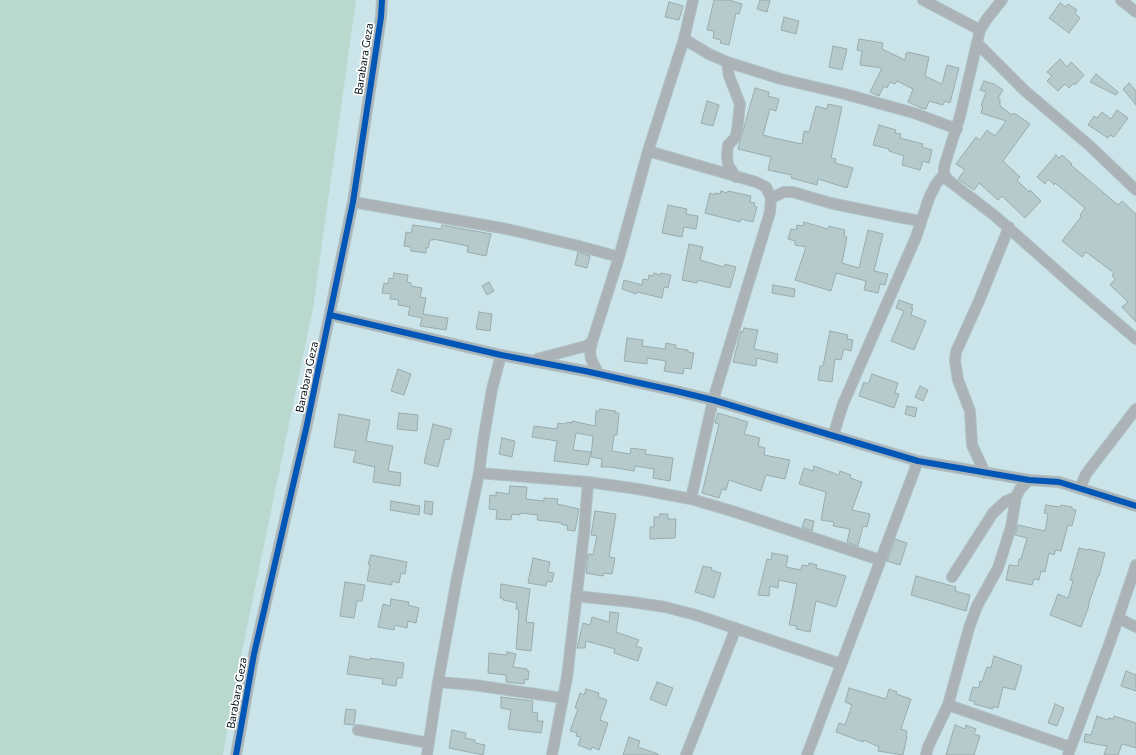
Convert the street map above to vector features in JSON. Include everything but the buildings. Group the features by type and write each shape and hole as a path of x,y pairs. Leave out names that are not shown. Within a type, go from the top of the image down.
{"street":[{"name":"Barabara Geza","path":"236,755 254,654 293,488 353,202 381,17 382,0"},
{"path":"598,373 591,359 590,351 592,342 619,257 648,151 684,39 693,0"},
{"path":"923,0 980,30"},
{"path":"1002,0 980,30 957,129 944,167 944,174 952,184 1009,227 1074,286 1136,339"},
{"path":"1121,0 1136,12"},
{"path":"684,39 709,54 727,62 781,79 914,112 957,129"},
{"path":"977,43 1024,90 1090,146 1136,190"},
{"path":"727,62 729,76 740,104 737,131 735,138 728,145 727,155 728,165 736,176"},
{"path":"648,151 756,182 766,187 771,198 770,212 713,400 691,499"},
{"path":"833,436 843,404 916,237 929,198 936,184 944,174"},
{"path":"771,198 784,192 793,192 844,206 898,218 921,221"},
{"path":"353,202 507,229 619,257"},
{"path":"985,473 972,445 970,411 958,380 955,361 956,352 979,302 1009,227"},
{"path":"330,315 502,355 645,383 713,400 918,461 1029,480 1060,482 1136,506"},
{"path":"530,360 545,358 586,346 592,342"},
{"path":"428,755 438,682 457,578 479,473 492,389 502,355"},
{"path":"1080,488 1086,474 1136,409"},
{"path":"807,755 918,461"},
{"path":"479,473 588,482 638,489 691,499 880,560"},
{"path":"926,755 928,747 948,705 969,628 977,606 998,568 1010,527 1016,497 1020,489 1029,480"},
{"path":"552,755 567,677 584,533 588,482"},
{"path":"952,577 993,513 1006,501 1016,497"},
{"path":"948,705 1069,751 1136,565"},
{"path":"576,596 665,607 696,615 841,664"},
{"path":"1118,618 1136,627"},
{"path":"686,755 736,628"},
{"path":"438,682 474,685 563,698"},
{"path":"358,730 429,743"}],"green space":[{"path":"0,0 356,0 313,308 233,695 223,755 0,755"}],"cycle path":[{"path":"236,755 254,654 306,429 353,202 381,17 382,0"},
{"path":"330,315 501,355 585,371 713,400 918,461 1029,480 1059,482 1136,506"}]}
